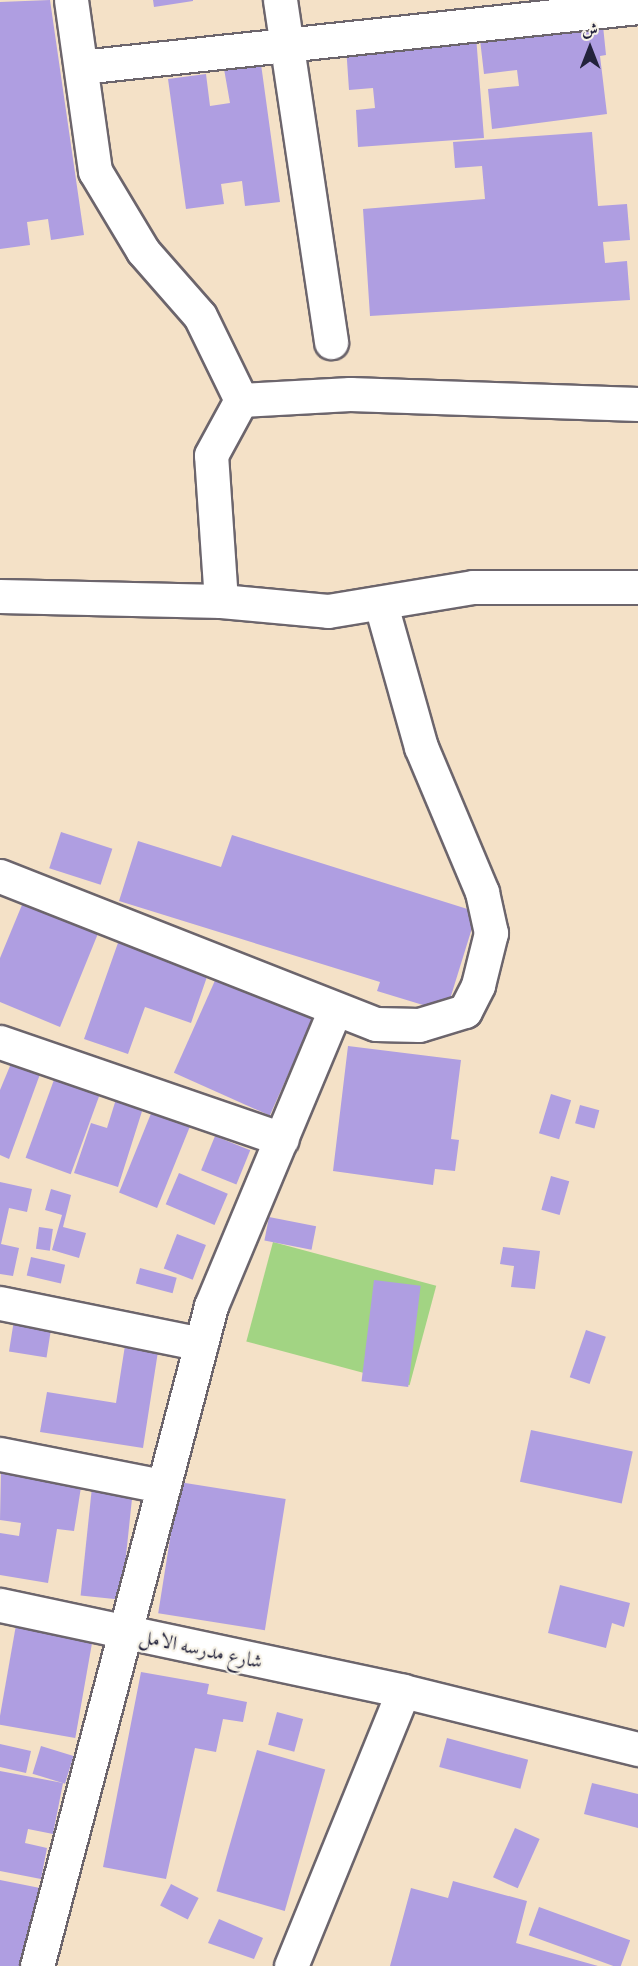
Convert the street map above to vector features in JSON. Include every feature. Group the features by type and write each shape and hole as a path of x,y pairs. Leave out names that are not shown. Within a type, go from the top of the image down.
{"street":[{"path":"71,0 95,171 143,251 200,315 241,400"},
{"path":"280,0 284,42 331,342"},
{"path":"81,68 284,42 638,6"},
{"path":"241,400 350,394 638,404"},
{"path":"221,602 211,455 241,400"},
{"path":"0,596 221,602 328,611 381,605 473,587 638,587"},
{"path":"0,876 334,1010 376,1024 419,1025 453,1018 465,1011 478,985 491,933 483,892 421,747 381,605"},
{"path":"37,1966 211,1306 334,1010"},
{"path":"0,1042 282,1139"},
{"path":"0,1303 201,1344"},
{"path":"0,1454 162,1486"},
{"name":"شارع مدرسه الامل","path":"0,1605 124,1634 403,1691 638,1749"},
{"path":"291,1966 403,1691"}],"green space":[{"path":"273,1242 436,1286 410,1385 246,1341"}],"building":[{"path":"50,0 84,235 51,240 48,219 27,222 30,245 0,249 0,2"},
{"path":"153,0 193,0 193,1 154,7"},
{"path":"602,16 606,55 600,56 607,114 492,129 488,89 519,86 517,70 484,74 479,31"},
{"path":"476,36 484,138 358,147 356,110 375,108 373,88 349,90 346,46"},
{"path":"261,64 280,202 245,206 242,181 221,184 224,204 186,209 168,79 206,74 210,106 230,103 224,69"},
{"path":"592,132 598,206 627,204 630,240 603,242 605,263 627,261 630,300 370,316 363,209 485,199 482,166 455,168 453,142"},
{"path":"61,832 112,849 101,885 49,868"},
{"path":"232,835 477,912 446,1012 377,991 380,982 119,901 138,841 221,867"},
{"path":"24,900 99,931 60,1027 0,1002 0,958"},
{"path":"119,940 209,971 191,1023 145,1007 128,1054 84,1039"},
{"path":"217,976 313,1019 270,1116 174,1073"},
{"path":"348,1046 461,1060 451,1139 459,1140 455,1171 435,1169 433,1185 333,1171"},
{"path":"15,1054 43,1066 9,1159 0,1155 0,1090"},
{"path":"55,1077 100,1093 71,1174 26,1158"},
{"path":"551,1094 571,1100 559,1139 539,1133"},
{"path":"117,1096 144,1105 118,1187 74,1173 91,1123 107,1128"},
{"path":"580,1105 599,1110 594,1129 575,1123"},
{"path":"152,1111 190,1126 157,1208 119,1193"},
{"path":"215,1136 250,1150 236,1185 201,1170"},
{"path":"179,1173 228,1194 215,1225 166,1204"},
{"path":"551,1176 569,1181 560,1215 541,1210"},
{"path":"0,1182 32,1189 27,1212 9,1208 1,1244 19,1248 13,1276 0,1274"},
{"path":"51,1189 71,1195 63,1227 86,1233 79,1258 52,1250 62,1215 45,1210"},
{"path":"269,1217 316,1226 312,1250 264,1241"},
{"path":"39,1227 53,1229 50,1251 36,1249"},
{"path":"177,1234 206,1245 193,1280 164,1269"},
{"path":"503,1247 540,1251 535,1289 511,1287 514,1266 500,1264"},
{"path":"31,1257 65,1265 61,1283 27,1276"},
{"path":"140,1268 177,1278 173,1293 136,1283"},
{"path":"374,1280 421,1286 408,1387 362,1381"},
{"path":"14,1320 52,1326 47,1358 9,1352"},
{"path":"586,1330 606,1337 590,1384 570,1377"},
{"path":"126,1339 159,1345 143,1448 40,1432 47,1392 116,1403"},
{"path":"531,1430 633,1452 622,1503 520,1482"},
{"path":"1,1469 82,1481 74,1531 57,1529 48,1583 0,1575 0,1533 19,1536 21,1523 0,1520"},
{"path":"179,1482 286,1499 265,1630 158,1613"},
{"path":"92,1487 133,1491 121,1600 81,1595"},
{"path":"560,1585 630,1603 624,1627 612,1623 606,1648 548,1633"},
{"path":"16,1625 93,1639 75,1738 0,1725"},
{"path":"141,1672 209,1684 207,1694 247,1702 243,1722 223,1719 216,1752 195,1748 166,1879 103,1867"},
{"path":"277,1712 303,1719 294,1752 268,1745"},
{"path":"447,1738 528,1760 520,1789 439,1767"},
{"path":"0,1744 31,1751 26,1773 0,1767"},
{"path":"41,1746 74,1756 65,1784 33,1774"},
{"path":"257,1750 325,1770 285,1911 216,1891"},
{"path":"0,1771 63,1783 53,1834 28,1829 25,1843 47,1848 41,1879 0,1871"},
{"path":"592,1783 638,1794 638,1828 584,1814"},
{"path":"515,1828 540,1839 518,1888 493,1877"},
{"path":"0,1880 40,1888 24,1966 0,1966"},
{"path":"453,1881 527,1901 516,1943 598,1966 390,1966 411,1888 448,1898"},
{"path":"171,1884 199,1898 188,1919 160,1905"},
{"path":"539,1907 630,1940 621,1966 613,1966 529,1935"},
{"path":"219,1919 263,1938 254,1959 208,1943"}]}
